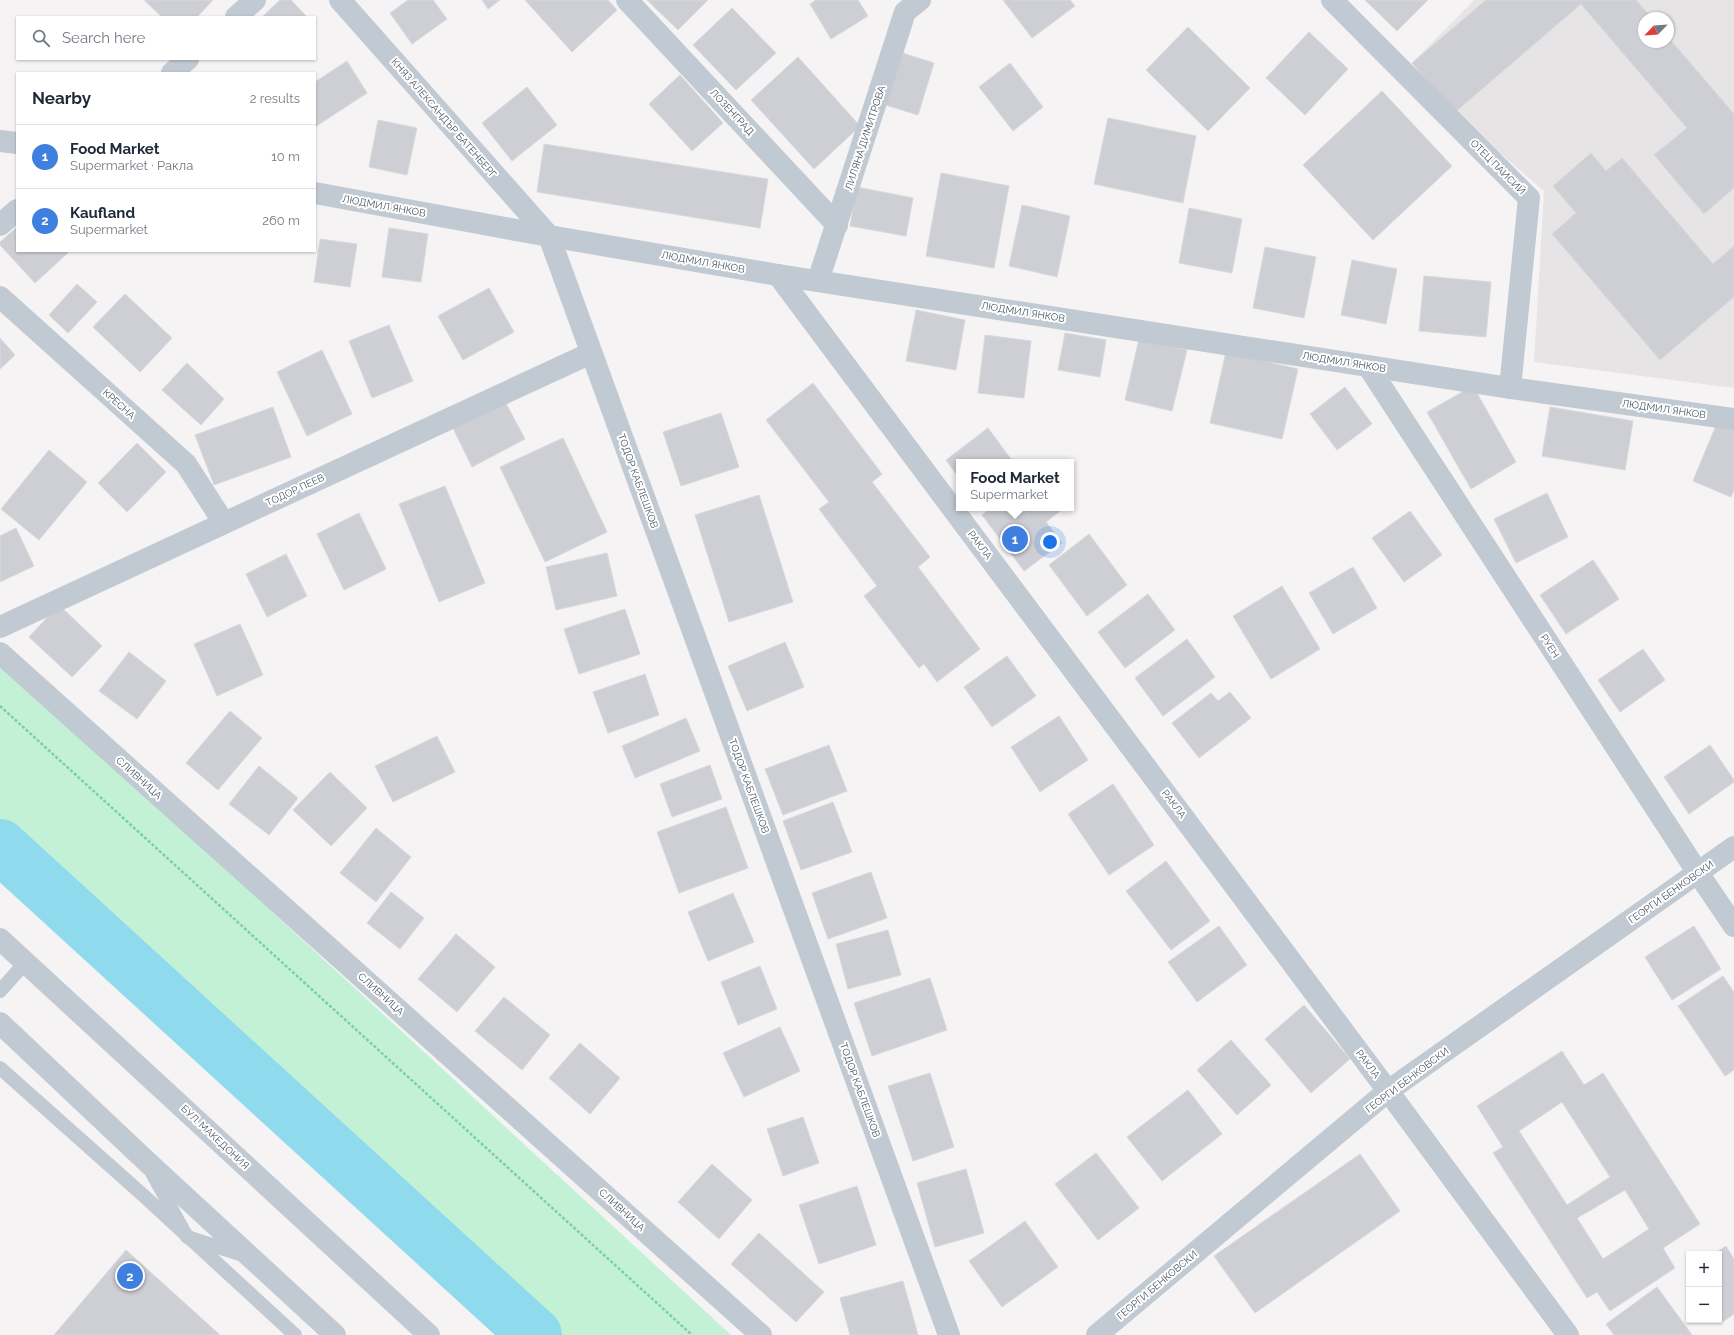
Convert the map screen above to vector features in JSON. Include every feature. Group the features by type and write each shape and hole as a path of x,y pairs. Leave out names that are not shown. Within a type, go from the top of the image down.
{"street":[{"path":"237,16 255,0"},
{"name":"КНЯЗ АЛЕКСАНДЪР БАТЕНБЕРГ","path":"340,0 549,236"},
{"name":"ЛОЗЕНГРАД","path":"627,0 837,225"},
{"name":"ОТЕЦ ПАИСИЙ","path":"1332,0 1529,198 1510,388"},
{"name":"ЛИЛЯНА ДИМИТРОВА","path":"818,281 907,4"},
{"path":"173,72 187,60"},
{"path":"0,141 16,143"},
{"name":"ЛЮДМИЛ ЯНКОВ","path":"316,193 549,236 778,275 1510,388 1734,419"},
{"path":"0,225 16,211"},
{"name":"ТОДОР КАБЛЕШКОВ","path":"549,236 949,1335"},
{"name":"РАКЛА","path":"778,275 1388,1091 1568,1335"},
{"name":"КРЕСНА","path":"0,297 186,464 224,523"},
{"name":"ТОДОР ПЕЕВ","path":"0,627 591,353"},
{"name":"РУЕН","path":"1368,366 1734,926"},
{"name":"СЛИВНИЦА","path":"0,654 761,1335"},
{"name":"ГЕОРГИ БЕНКОВСКИ","path":"1097,1335 1388,1091 1734,847"},
{"name":"БУЛ. МАКЕДОНИЯ","path":"0,940 26,962 429,1335"},
{"path":"0,1023 249,1257 335,1335"}],"lane":[{"path":"0,991 26,962"},
{"path":"0,1068 144,1196 294,1335"},
{"path":"144,1159 187,1237 249,1257"}],"path":[{"path":"0,706 692,1335"}],"shaded area":[{"path":"1474,0 1734,0 1734,388 1534,362 1544,191 1454,113 1412,63"}],"green space":[{"path":"0,661 731,1335 534,1335 0,844"}],"building":[{"path":"144,0 213,0 198,16 161,16"},
{"path":"280,0 291,0 306,16 263,16"},
{"path":"408,0 433,0 447,19 412,44 390,13"},
{"path":"482,0 500,0 488,9"},
{"path":"525,0 608,0 617,10 572,52"},
{"path":"647,0 708,0 678,30"},
{"path":"816,0 858,0 868,16 831,39 810,4"},
{"path":"1003,0 1070,0 1075,6 1032,38"},
{"path":"1365,0 1428,0 1397,31"},
{"path":"1486,0 1636,0 1647,12 1638,12 1638,48 1674,48 1674,44 1734,114 1734,188 1704,214 1654,155 1687,128 1581,4 1454,113 1412,63"},
{"path":"732,8 776,53 736,90 693,45"},
{"path":"1188,27 1250,88 1208,131 1146,70"},
{"path":"1309,32 1348,69 1305,115 1266,78"},
{"path":"896,51 934,63 918,115 879,103"},
{"path":"798,57 860,126 814,169 751,100"},
{"path":"347,61 367,93 316,126 316,81"},
{"path":"1010,63 1043,107 1013,131 979,87"},
{"path":"680,75 723,123 692,151 649,104"},
{"path":"527,87 557,125 512,161 482,123"},
{"path":"1382,91 1452,166 1373,240 1303,165"},
{"path":"1108,118 1196,136 1183,203 1094,184"},
{"path":"378,120 417,128 407,175 369,167"},
{"path":"544,144 768,179 760,228 537,192"},
{"path":"1591,153 1606,171 1622,158 1713,264 1734,246 1734,297 1660,360 1552,234 1576,213 1553,186"},
{"path":"941,173 1009,186 994,268 926,256"},
{"path":"857,187 913,198 906,236 850,226"},
{"path":"1022,205 1070,216 1057,277 1009,266"},
{"path":"1189,208 1242,219 1232,273 1179,263"},
{"path":"16,228 16,252 69,252 35,283 0,245 0,242"},
{"path":"389,228 428,234 421,282 382,277"},
{"path":"320,239 357,244 350,287 314,282"},
{"path":"1265,247 1316,257 1304,318 1253,308"},
{"path":"1352,260 1397,269 1386,324 1341,315"},
{"path":"1424,276 1491,282 1486,337 1419,331"},
{"path":"77,284 97,302 68,333 49,315"},
{"path":"489,288 514,332 463,360 438,316"},
{"path":"125,294 172,338 140,372 93,327"},
{"path":"916,310 965,320 956,370 906,361"},
{"path":"389,325 413,381 372,398 349,341"},
{"path":"1065,333 1106,340 1100,377 1058,370"},
{"path":"985,335 1031,341 1024,398 978,393"},
{"path":"0,338 15,355 0,369"},
{"path":"1139,339 1187,350 1172,411 1125,400"},
{"path":"322,350 352,414 307,436 277,372"},
{"path":"1226,352 1298,369 1282,439 1210,423"},
{"path":"187,363 224,399 201,425 162,390"},
{"path":"813,383 882,474 872,482 930,557 918,567 980,649 937,682 924,664 919,668 864,596 877,586 819,509 829,502 766,420"},
{"path":"1473,386 1516,462 1471,489 1427,412"},
{"path":"1345,387 1372,424 1337,450 1310,414"},
{"path":"503,398 525,439 472,467 451,424"},
{"path":"273,407 291,457 214,485 195,435"},
{"path":"1550,407 1633,421 1625,470 1542,456"},
{"path":"721,413 739,467 681,486 663,432"},
{"path":"1717,423 1734,430 1734,490 1731,497 1693,481"},
{"path":"988,428 1011,459 956,459 956,474 946,460"},
{"path":"563,438 607,532 545,562 500,467"},
{"path":"137,443 166,472 127,512 98,483"},
{"path":"49,450 87,482 39,540 1,509"},
{"path":"445,486 485,583 439,602 399,504"},
{"path":"1547,493 1568,537 1516,563 1494,519"},
{"path":"759,495 793,602 729,622 695,515"},
{"path":"987,511 1060,511 1046,522 1062,543 1024,571 982,515"},
{"path":"1410,511 1442,555 1404,582 1372,538"},
{"path":"359,513 386,569 344,590 317,534"},
{"path":"16,528 34,566 0,582 0,536"},
{"path":"1089,534 1127,585 1087,616 1049,565"},
{"path":"607,553 617,596 556,610 546,567"},
{"path":"286,554 307,596 267,617 246,574"},
{"path":"1593,560 1619,599 1566,634 1540,595"},
{"path":"1353,567 1377,608 1333,634 1309,593"},
{"path":"1282,586 1320,649 1271,679 1233,616"},
{"path":"1148,594 1175,630 1125,668 1098,632"},
{"path":"59,605 102,646 72,677 29,637"},
{"path":"625,609 640,654 579,674 564,629"},
{"path":"240,624 263,675 217,696 194,644"},
{"path":"1187,639 1215,677 1163,716 1135,678"},
{"path":"785,642 804,687 747,711 728,666"},
{"path":"1643,649 1665,680 1620,712 1598,680"},
{"path":"129,652 166,681 137,719 99,691"},
{"path":"1007,656 1036,696 992,727 964,687"},
{"path":"645,674 659,715 608,733 593,692"},
{"path":"1230,692 1251,718 1199,758 1172,723 1211,693 1218,701"},
{"path":"230,711 262,738 218,790 186,763"},
{"path":"1059,716 1088,760 1040,792 1011,747"},
{"path":"686,718 700,751 635,778 622,746"},
{"path":"437,736 455,772 393,802 375,766"},
{"path":"829,745 847,791 783,815 765,769"},
{"path":"1710,745 1734,782 1689,814 1664,777"},
{"path":"710,765 722,799 672,817 660,784"},
{"path":"259,766 298,798 269,835 229,804"},
{"path":"330,772 367,808 331,846 293,810"},
{"path":"1113,784 1154,845 1109,875 1068,814"},
{"path":"833,802 852,852 801,870 783,821"},
{"path":"726,807 748,868 679,893 657,832"},
{"path":"376,828 411,857 376,902 340,873"},
{"path":"1166,861 1210,921 1171,950 1126,891"},
{"path":"871,872 887,918 828,939 812,893"},
{"path":"391,892 424,918 400,949 367,923"},
{"path":"733,893 754,942 708,961 688,912"},
{"path":"1219,926 1247,965 1197,1002 1168,962"},
{"path":"1694,926 1721,969 1672,1000 1645,957"},
{"path":"888,930 901,975 848,989 836,944"},
{"path":"456,934 495,967 457,1012 418,979"},
{"path":"760,966 777,1009 738,1025 721,982"},
{"path":"1723,976 1734,992 1734,1070 1725,1076 1678,1006"},
{"path":"930,978 947,1030 872,1056 854,1003"},
{"path":"504,997 550,1035 522,1070 475,1031"},
{"path":"1304,1005 1350,1059 1311,1093 1265,1039"},
{"path":"780,1027 800,1071 744,1097 723,1053"},
{"path":"1231,1040 1271,1085 1237,1115 1197,1070"},
{"path":"580,1043 620,1078 590,1114 549,1078"},
{"path":"1562,1051 1584,1085 1603,1073 1700,1224 1663,1248 1675,1268 1610,1311 1597,1292 1587,1298 1493,1153 1503,1147 1477,1106","holes":["1562,1102 1610,1177 1567,1205 1519,1131","1625,1190 1649,1229 1603,1259 1577,1218"]},
{"path":"930,1073 954,1147 913,1161 888,1086"},
{"path":"1188,1090 1222,1134 1162,1181 1127,1137"},
{"path":"803,1117 819,1163 783,1176 767,1129"},
{"path":"1096,1153 1139,1208 1098,1240 1055,1184"},
{"path":"1360,1154 1400,1211 1255,1313 1214,1256"},
{"path":"712,1164 752,1200 719,1239 678,1202"},
{"path":"966,1169 984,1233 935,1247 917,1183"},
{"path":"857,1186 876,1245 819,1264 799,1205"},
{"path":"1025,1221 1058,1267 1002,1307 969,1261"},
{"path":"759,1233 824,1292 796,1322 731,1264"},
{"path":"1726,1246 1734,1259 1734,1314 1722,1322 1722,1251 1718,1251"},
{"path":"126,1250 220,1335 54,1335"},
{"path":"903,1281 918,1335 850,1335 840,1298"},
{"path":"1657,1287 1692,1335 1614,1335 1606,1324"}],"waterway":[{"path":"0,846 535,1335"}],"place":[{"name":"Food Market","path":"1015,539"},
{"name":"Kaufland","path":"130,1276"}]}
